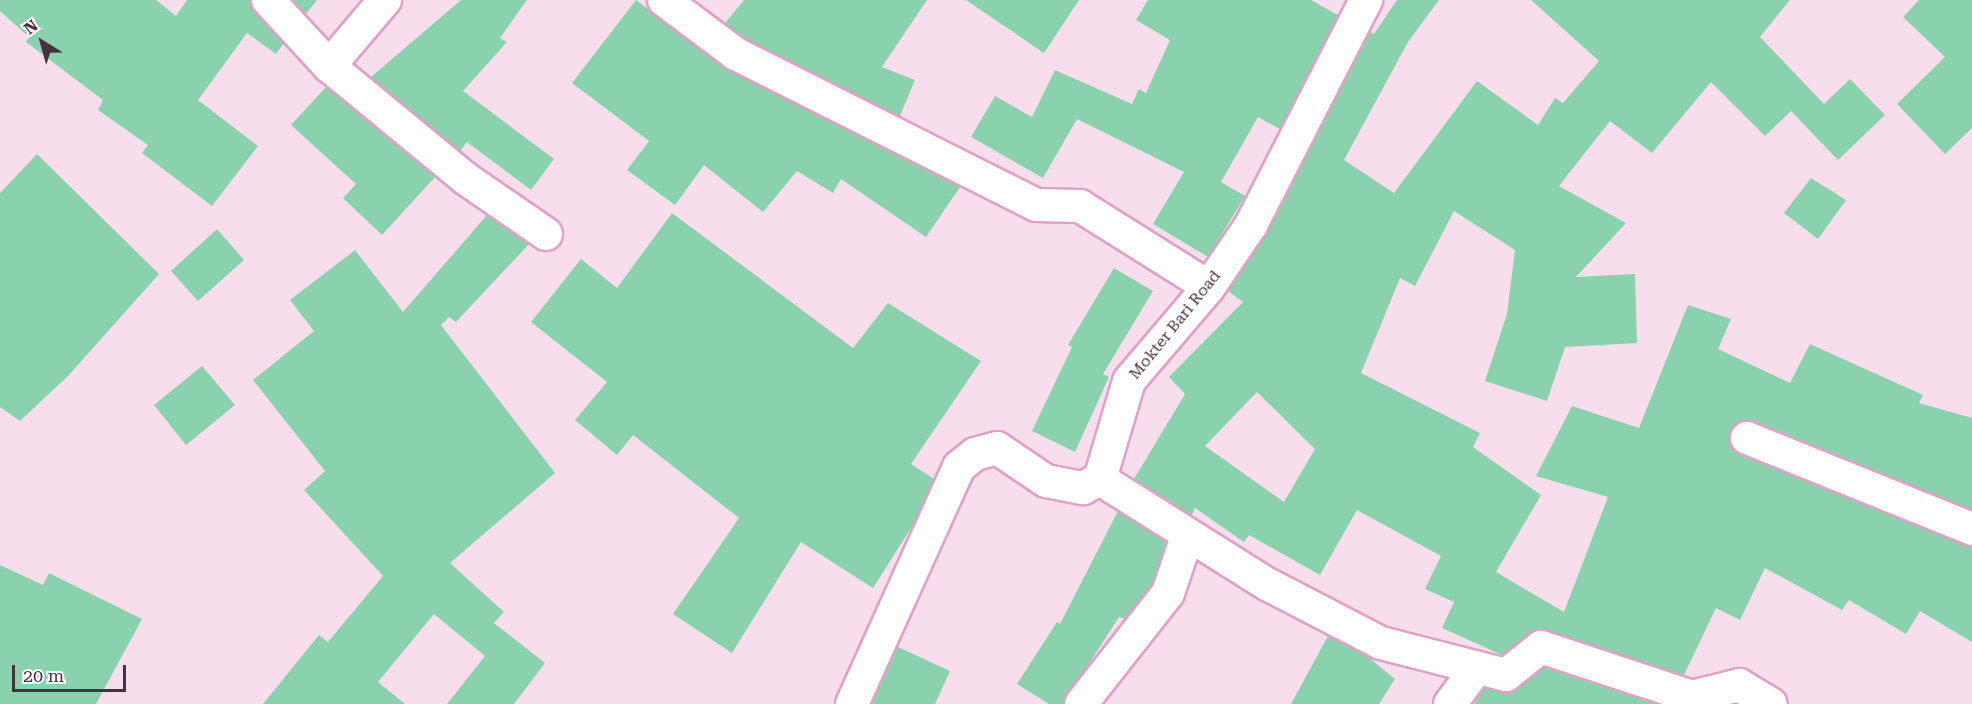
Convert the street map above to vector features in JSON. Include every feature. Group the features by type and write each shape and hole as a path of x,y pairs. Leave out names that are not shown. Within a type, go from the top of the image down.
{"street":[{"path":"268,0 329,66 466,179 546,234"},
{"path":"329,66 385,0"},
{"path":"664,0 736,54 1036,205 1080,206 1209,287"},
{"name":"Mokter Bari Road","path":"1100,479 1129,381 1209,287 1251,225 1366,0"},
{"path":"1748,438 1972,529"},
{"path":"852,704 959,467 975,454 997,448 1046,482 1083,488 1100,479 1187,537 1381,643 1506,675 1541,647 1692,698 1739,685 1771,704"},
{"path":"1081,704 1168,593 1187,537"},
{"path":"1450,704 1476,669"}],"building":[{"path":"0,0 156,0 176,16 187,0 251,0 255,12 284,43 276,54 247,33 198,100 258,146 212,206 142,153 148,145 98,110 103,100 26,42 29,37 0,11"},
{"path":"293,0 317,0 306,14"},
{"path":"461,0 527,0 500,38 507,42 463,91 554,159 531,190 467,142 460,151 371,77"},
{"path":"636,0 728,70 960,187 926,237 841,179 833,193 797,171 763,212 704,165 675,205 627,170 649,141 572,83"},
{"path":"744,0 927,0 882,67 915,80 900,116 746,39 725,23"},
{"path":"966,0 1079,0 1044,53"},
{"path":"1148,0 1311,0 1338,15 1280,129 1258,117 1221,182 1245,196 1208,257 1153,224 1184,172 1077,119 1043,178 971,137 995,96 1032,117 1055,70 1132,104 1139,89 1146,93 1170,40 1136,20"},
{"path":"1397,0 1439,0 1408,42 1344,160 1394,193 1477,81 1538,125 1555,98 1563,103 1599,61 1531,0 1790,0 1760,37 1824,104 1850,79 1885,115 1838,160 1791,111 1765,136 1711,82 1652,153 1610,121 1559,186 1626,223 1576,277 1635,274 1637,343 1565,347 1547,401 1485,381 1507,314 1515,250 1454,211 1415,286 1400,278 1361,373 1480,433 1473,447 1541,495 1496,572 1564,612 1608,497 1536,476 1572,406 1639,428 1688,305 1731,319 1718,349 1790,383 1810,344 1923,395 1919,403 1972,418 1972,510 1754,421 1736,424 1729,440 1740,455 1972,547 1972,642 1920,611 1906,634 1849,600 1842,610 1765,568 1740,620 1716,608 1684,675 1546,630 1530,633 1502,655 1442,628 1454,602 1425,589 1441,556 1357,510 1320,575 1249,535 1244,542 1195,508 1192,515 1134,479 1185,394 1169,377 1243,302 1228,291 1277,215 1370,32 1374,34","holes":["1257,392 1315,449 1284,502 1205,446"]},
{"path":"1919,0 1972,0 1972,128 1945,154 1897,104 1945,57 1903,17"},
{"path":"326,87 435,177 382,235 343,198 356,184 291,125"},
{"path":"37,154 159,274 68,376 20,421 0,407 0,193"},
{"path":"1811,178 1846,200 1818,239 1784,213"},
{"path":"672,213 853,348 888,303 981,361 911,464 934,479 913,525 873,588 801,542 732,653 673,614 739,518 633,435 617,455 575,420 607,382 531,322 581,259 617,288"},
{"path":"487,215 529,244 456,322 449,317 441,325 555,473 450,563 504,612 494,623 545,663 514,704 447,704 485,656 434,614 378,682 405,704 263,704 319,635 328,642 383,576 304,490 325,471 253,380 314,331 290,300 355,250 403,312"},
{"path":"217,229 244,260 198,301 171,271"},
{"path":"1114,268 1153,291 1103,374 1109,377 1075,452 1032,431 1072,347 1068,345"},
{"path":"202,366 235,405 186,445 154,405"},
{"path":"1118,511 1166,542 1152,584 1125,619 1119,617 1063,704 1049,704 1017,684 1057,622 1060,624"},
{"path":"0,565 43,585 49,573 142,619 96,704 0,704"},
{"path":"1328,636 1368,657 1395,679 1379,704 1291,704"},
{"path":"898,647 950,671 935,704 872,704"},
{"path":"1545,667 1656,704 1474,704 1484,688 1510,692"}]}
